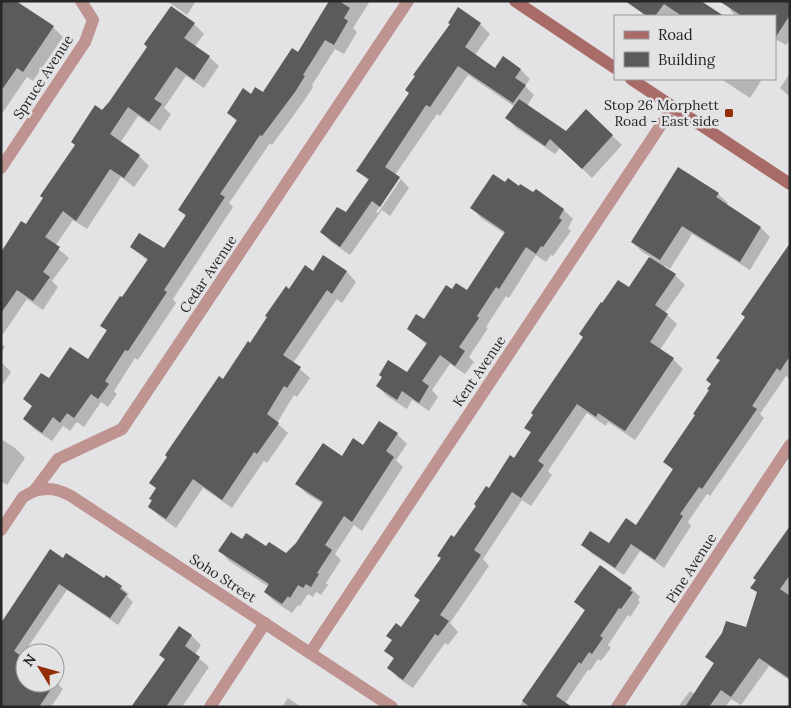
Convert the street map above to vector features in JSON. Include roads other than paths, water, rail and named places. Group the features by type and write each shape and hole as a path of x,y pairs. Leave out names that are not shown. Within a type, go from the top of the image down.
{"main road":[{"path":"515,1 614,67"},
{"path":"634,80 790,184"}],"street":[{"name":"Spruce Avenue","path":"1,168 85,42 93,20 80,1"},
{"name":"Cedar Avenue","path":"1,530 23,497 34,491 58,459 122,429 408,1"},
{"name":"Kent Avenue","path":"310,653 674,107"},
{"name":"Pine Avenue","path":"617,707 790,445"},
{"name":"Soho Street","path":"34,491 45,488 58,489 71,496 392,707"},
{"path":"210,707 265,623"}],"place":[{"name":"Stop 26 Morphett Road - East side","path":"729,113"}]}
